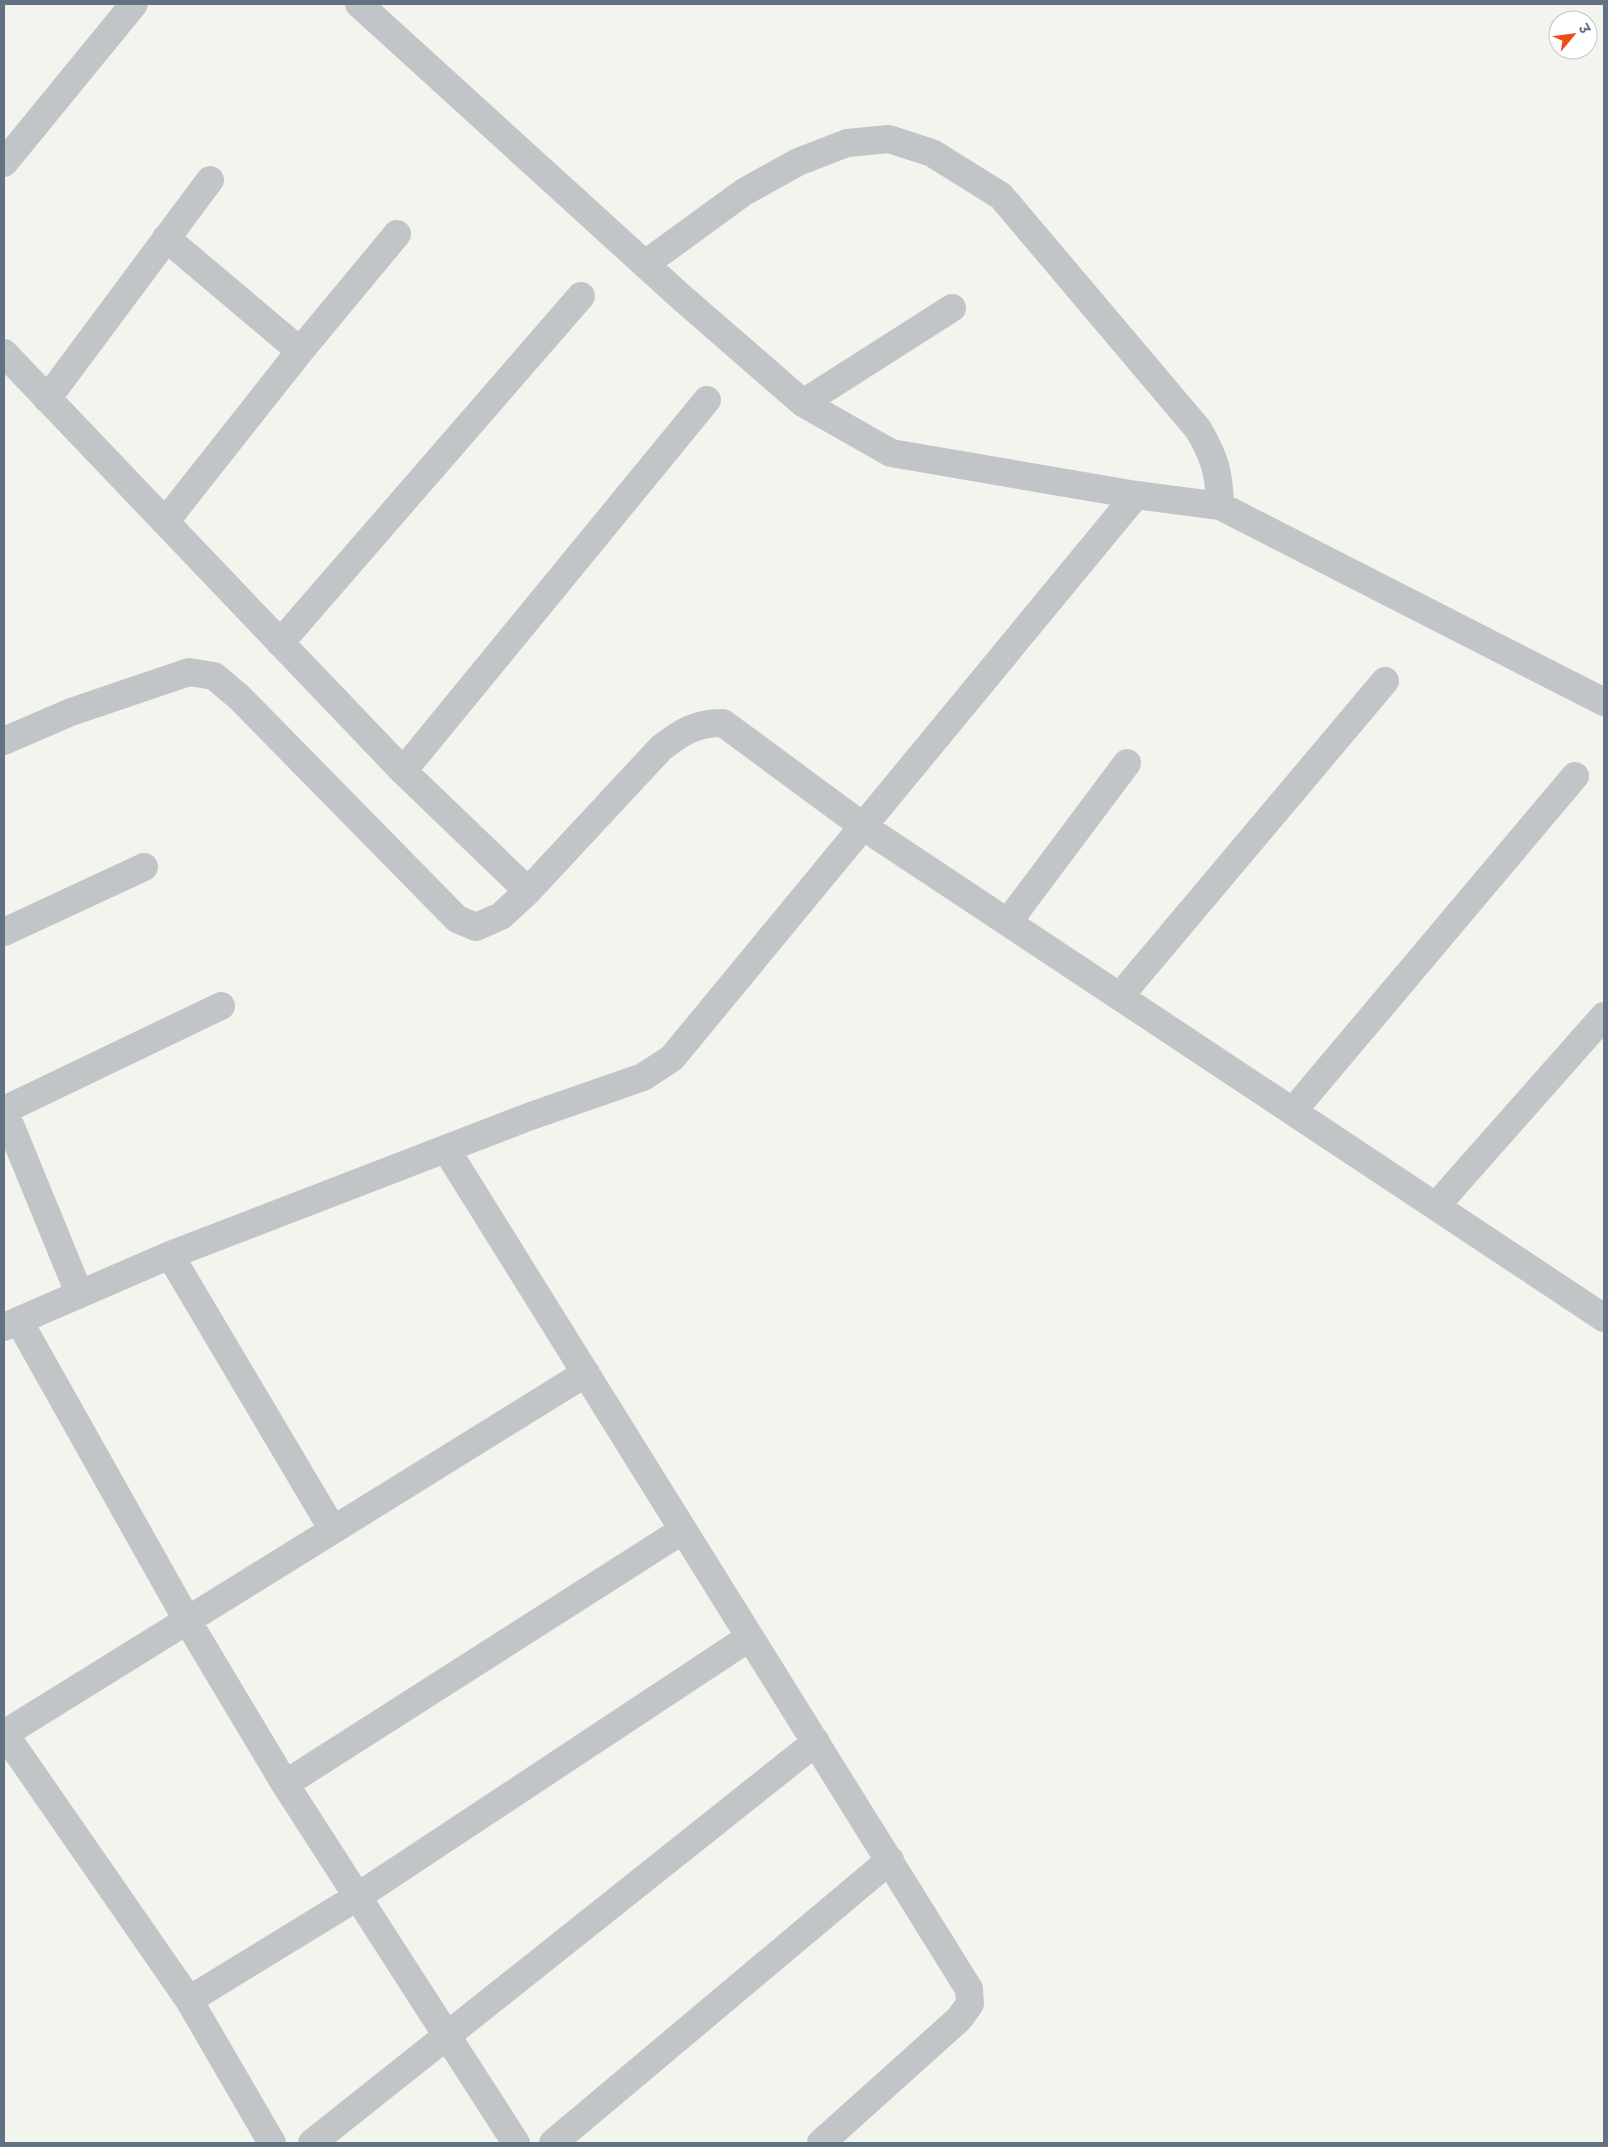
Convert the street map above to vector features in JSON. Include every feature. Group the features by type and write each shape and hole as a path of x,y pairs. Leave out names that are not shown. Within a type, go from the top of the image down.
{"street":[{"path":"4,163 134,4"},
{"path":"359,4 644,264 803,403 891,454 1136,495 1220,506 1604,702"},
{"path":"644,264 744,192 798,162 847,144 889,139 932,153 1001,196 1198,429 1212,453 1219,480 1220,506"},
{"path":"47,399 210,180"},
{"path":"165,522 300,351 398,234"},
{"path":"166,238 300,351"},
{"path":"280,643 581,296"},
{"path":"803,403 952,308"},
{"path":"4,353 403,771 528,891"},
{"path":"403,771 707,400"},
{"path":"516,2143 285,1784 11,1324 170,1255 531,1116 643,1077 672,1058 1136,495"},
{"path":"4,741 71,712 189,672 214,676 239,697 457,920 476,927 501,916 528,891 661,748 682,732 705,723 723,722 864,827 1604,1318"},
{"path":"1120,996 1385,681"},
{"path":"1008,922 1127,763"},
{"path":"1293,1111 1575,776"},
{"path":"4,932 144,868"},
{"path":"79,1293 4,1110 221,1006"},
{"path":"1436,1206 1604,1016"},
{"path":"446,1149 969,1989 970,2004 944,2035 821,2143"},
{"path":"170,1255 332,1530"},
{"path":"272,2143 189,2000 4,1734 586,1373"},
{"path":"285,1784 683,1530"},
{"path":"189,2000 357,1897 750,1637"},
{"path":"312,2143 816,1742"},
{"path":"553,2143 890,1860"}]}
